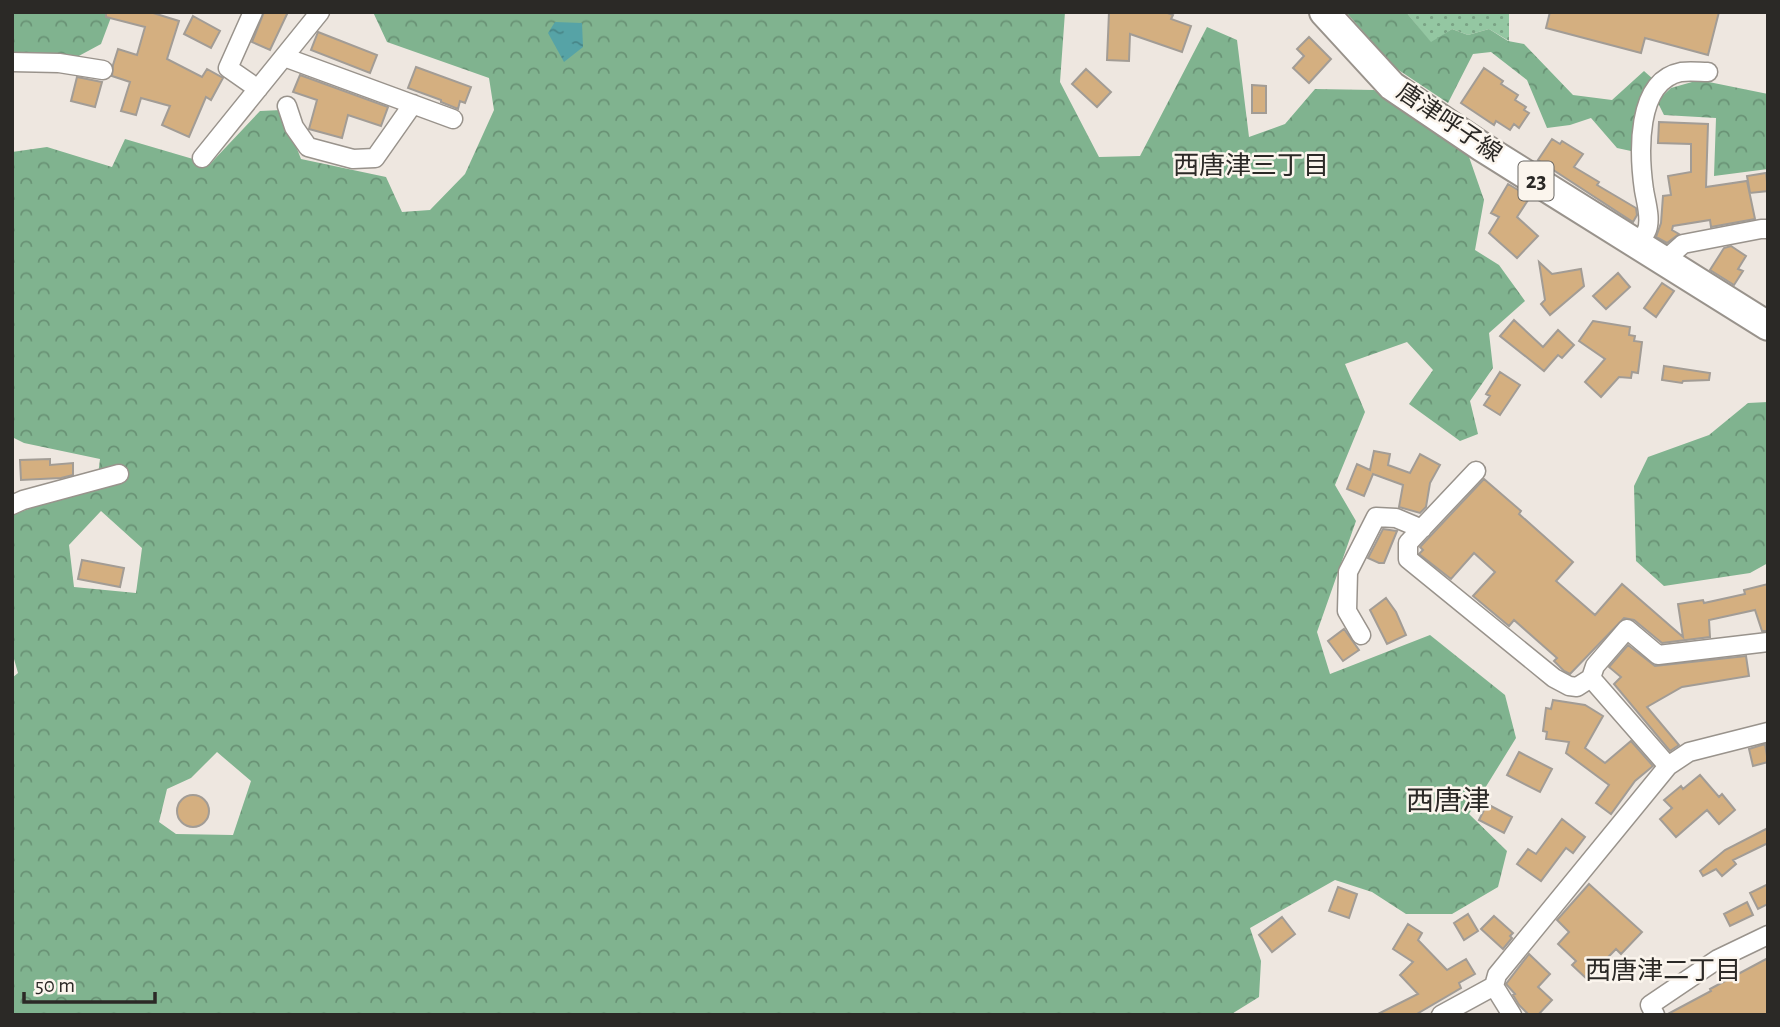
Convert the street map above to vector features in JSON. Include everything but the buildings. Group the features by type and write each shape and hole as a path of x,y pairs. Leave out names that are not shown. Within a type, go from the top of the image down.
{"main road":[{"name":"唐津呼子線","path":"1324,12 1392,86 1482,147 1768,326"}],"street":[{"path":"253,12 228,68 258,89"},
{"path":"202,158 320,12"},
{"path":"284,57 453,119"},
{"path":"12,62 59,63 103,70"},
{"path":"1635,244 1646,231 1648,218 1642,174 1641,132 1646,105 1664,80 1680,72 1709,72"},
{"path":"287,106 294,127 308,147 353,159 375,158 413,104"},
{"path":"1663,261 1683,244 1768,229"},
{"path":"1476,471 1408,543 1408,559 1554,678 1577,687 1591,678 1595,666 1627,629 1658,655 1768,642"},
{"path":"12,505 119,474"},
{"path":"1361,635 1347,611 1348,572 1376,517 1396,518 1422,529"},
{"path":"1591,678 1668,766"},
{"path":"1441,1015 1494,986 1497,975 1668,766 1689,752 1768,732"},
{"path":"1655,1015 1650,1005 1718,959 1768,935"},
{"path":"1494,986 1512,1015"}],"green space":[{"path":"12,12 113,12 101,44 75,58 12,55"},
{"path":"373,12 1065,12 1060,82 1099,157 1140,156 1207,27 1237,40 1249,137 1285,124 1315,89 1374,90 1468,154 1484,200 1475,250 1499,265 1525,301 1489,333 1493,368 1470,401 1478,434 1460,441 1409,404 1433,370 1407,342 1345,364 1365,412 1335,485 1356,521 1317,632 1330,674 1430,635 1505,695 1516,738 1469,814 1507,851 1498,887 1452,914 1406,914 1372,892 1335,880 1250,928 1261,961 1259,997 1230,1015 12,1015 12,678 18,673 12,652 12,515 97,484 100,459 24,443 12,437 12,152 47,147 112,167 125,139 210,164 260,111 282,110 301,159 386,177 402,212 430,210 465,174 494,110 489,78 387,42","holes":["101,511 142,548 136,593 74,587 69,545","217,752 251,781 233,835 176,834 159,822 167,789 191,778"]},
{"path":"1346,12 1406,12 1431,42 1452,29 1468,35 1489,29 1508,41 1524,44 1573,95 1612,100 1644,71 1653,79 1636,113 1631,151 1617,148 1591,118 1570,125 1547,128 1527,80 1491,52 1473,54 1448,103 1394,67"},
{"path":"1406,12 1509,12 1509,41 1489,29 1468,35 1452,29 1431,43"},
{"path":"1699,80 1768,94 1768,169 1714,176 1716,118 1664,115 1657,101 1671,88"},
{"path":"1768,402 1768,563 1750,573 1664,586 1636,561 1634,486 1648,457 1709,435 1748,403"}],"water":[{"path":"555,22 582,23 583,47 564,62 548,33"}],"district":[{"name":"西唐津三丁目","path":"1251,166"},
{"name":"西唐津","path":"1448,802"},
{"name":"西唐津二丁目","path":"1663,971"}]}
